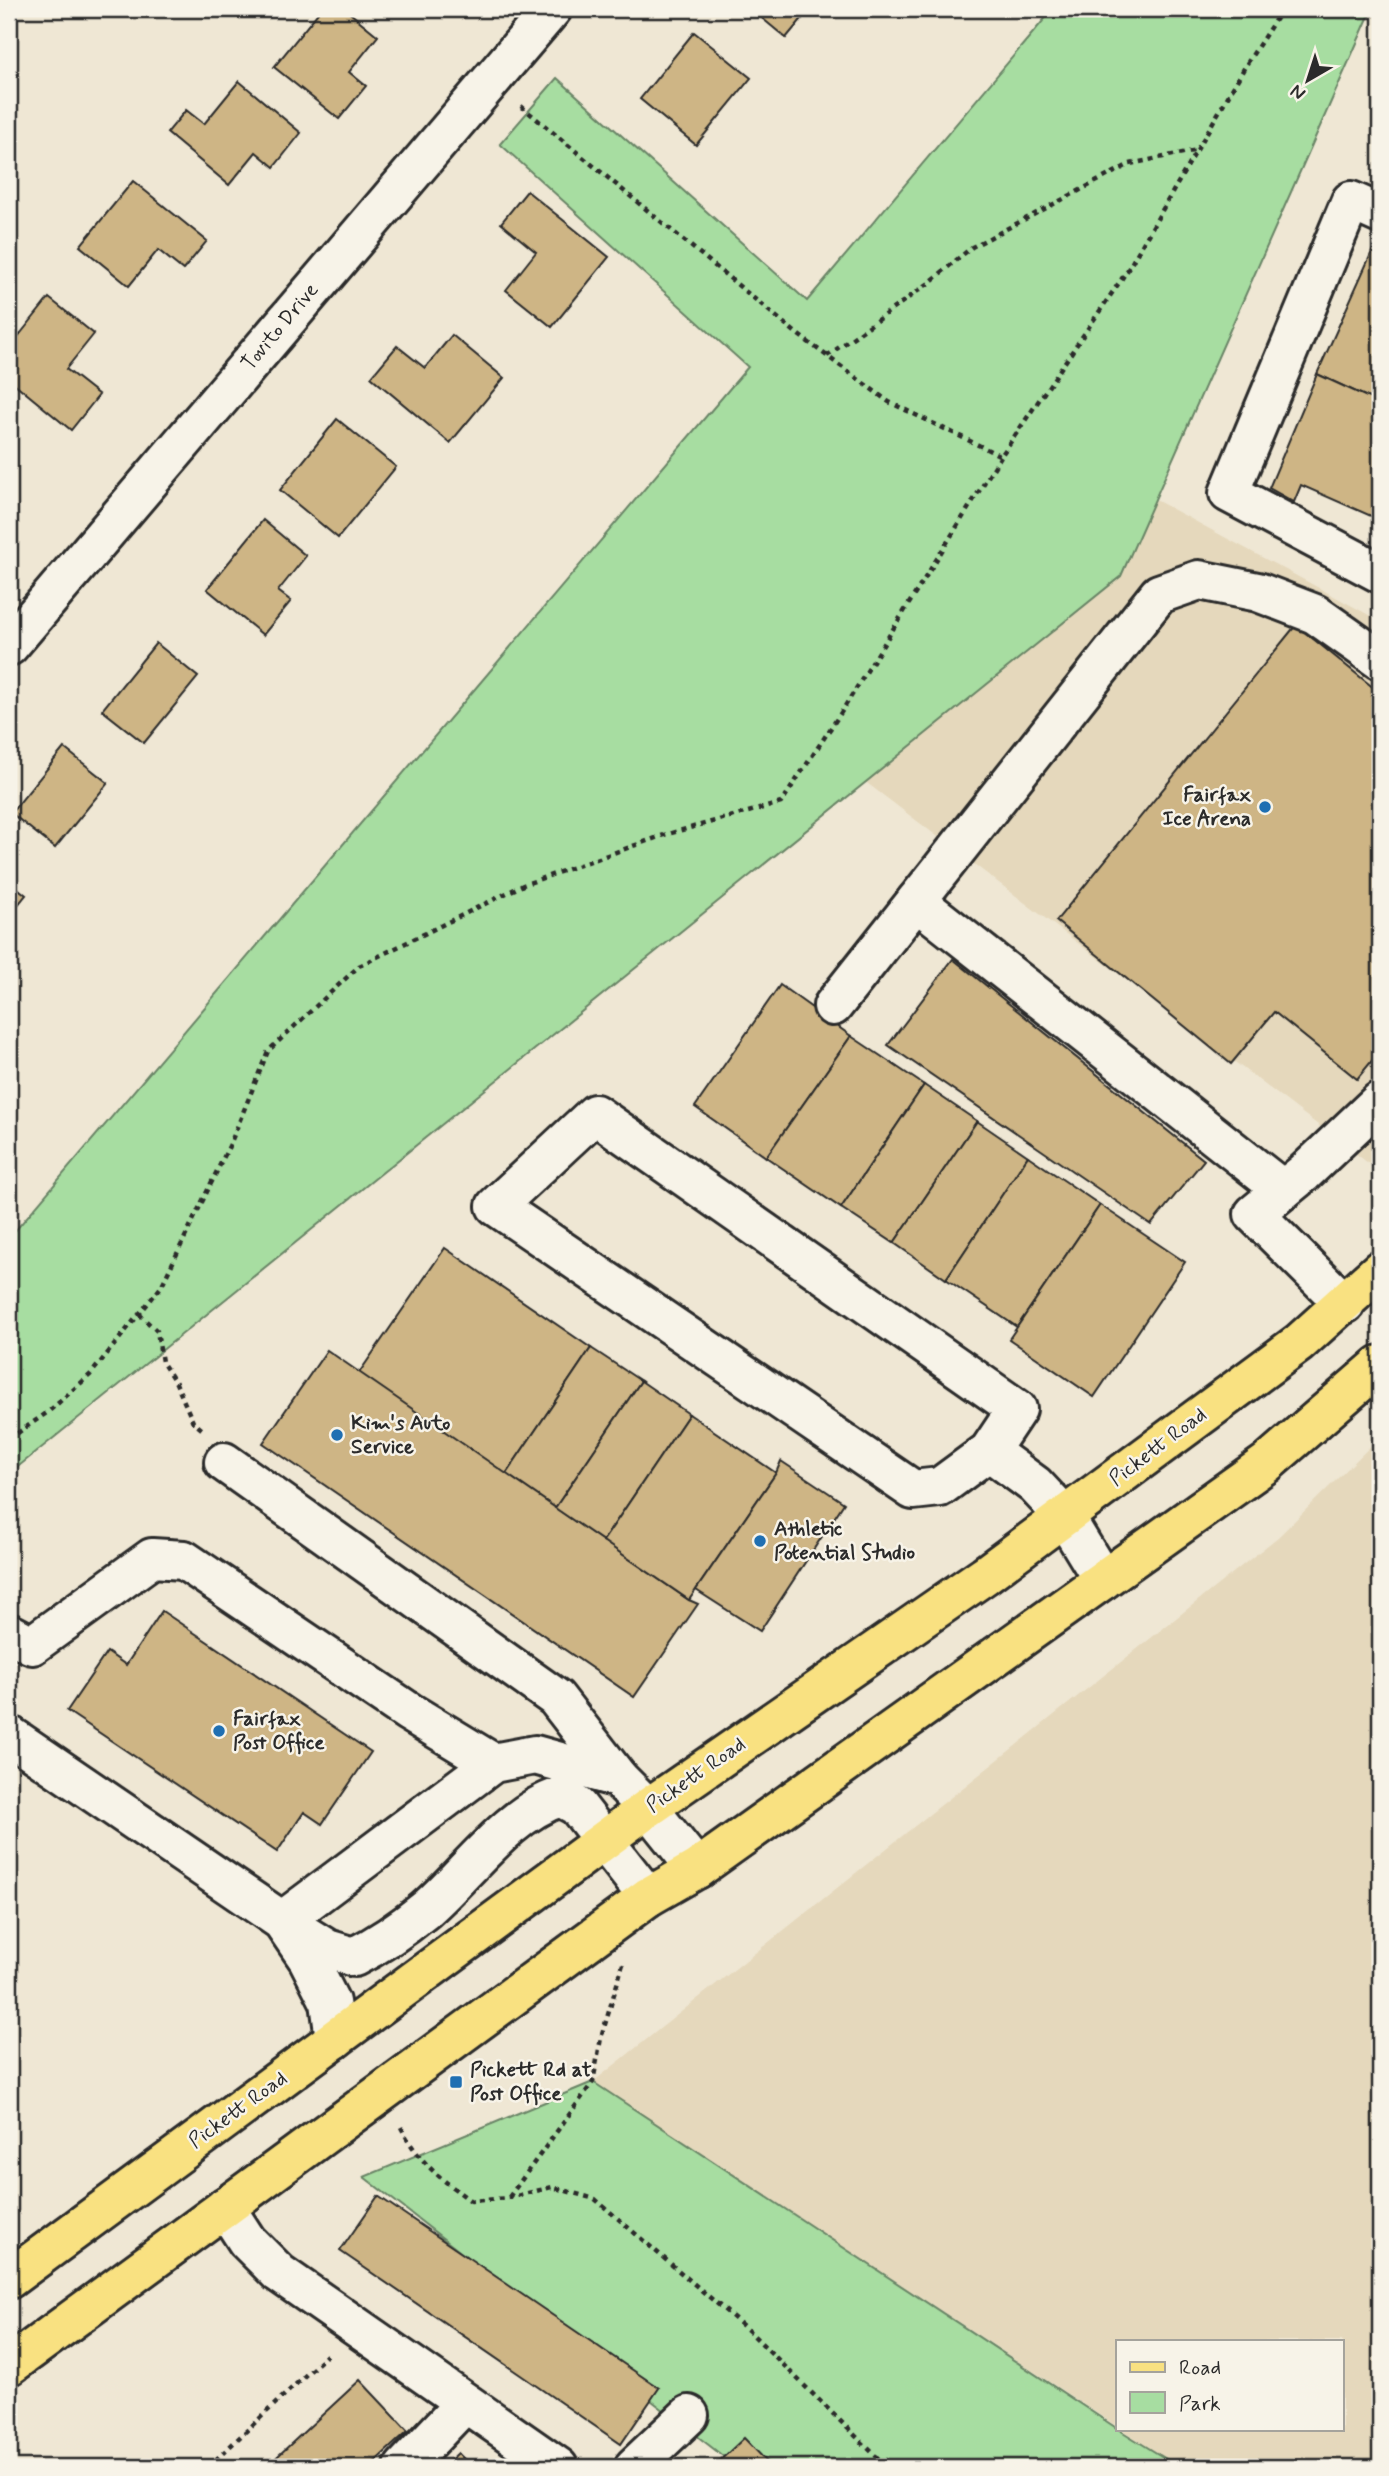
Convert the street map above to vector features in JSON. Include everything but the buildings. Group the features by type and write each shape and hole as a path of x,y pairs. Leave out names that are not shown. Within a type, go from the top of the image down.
{"main road":[{"name":"Pickett Road","path":"9,2279 605,1839 1065,1517 1299,1343 1380,1270"},
{"path":"9,2366 648,1897 698,1869 1267,1463 1380,1366"}],"street":[{"name":"Tovito Drive","path":"9,646 552,9"},
{"path":"1380,214 1351,201 1229,494 1380,573"},
{"path":"833,1006 1159,594 1199,580 1258,592 1315,614 1380,660"},
{"path":"916,901 1283,1190"},
{"path":"1345,1304 1254,1214 1380,1101"},
{"path":"595,1114 1017,1409 989,1451 940,1488 913,1490 496,1206 595,1114"},
{"path":"989,1451 1035,1485 1065,1517 1103,1580"},
{"path":"224,1462 556,1698 618,1778 648,1808 698,1869"},
{"path":"9,1633 32,1645 152,1558 184,1560 409,1712 493,1763"},
{"path":"9,1735 282,1921 327,1949 354,1957 385,1941 426,1909 518,1820 543,1802 560,1797 577,1806 648,1897"},
{"path":"282,1921 493,1763 535,1755 618,1778"},
{"path":"282,1921 308,1959 330,2002 335,2039"},
{"path":"225,2207 247,2241 278,2273 558,2467"},
{"path":"404,2467 465,2403"},
{"path":"634,2467 689,2415"}],"path":[{"path":"9,1439 48,1412 90,1375 161,1287 231,1142 268,1051 359,966 523,885 664,835 781,803 842,711 1001,456 1127,271 1246,65 1282,9"},
{"path":"491,81 796,333 889,402 1001,456"},
{"path":"827,356 929,283 972,247 1130,164 1198,150"},
{"path":"139,1314 157,1331 162,1362 176,1383 193,1422 223,1444 224,1462"},
{"path":"508,2197 593,2082 601,2038 625,1956"},
{"path":"399,2123 411,2148 437,2176 471,2201 508,2197 552,2187 595,2199 749,2331 887,2467"},
{"path":"208,2467 356,2327"}],"shaded area":[{"path":"1154,499 1380,621 1380,1172 863,780"},
{"path":"1380,1437 1380,2467 1179,2467 1123,2430 1344,2430 1344,2340 1116,2340 1116,2426 593,2082 1278,1537"}],"green space":[{"path":"1053,9 1372,9 1121,576 9,1474 9,1238 748,367 500,144 557,78 807,301"},
{"path":"593,2082 1116,2430 1179,2467 737,2467 364,2177"}],"place":[{"name":"Fairfax Ice Arena","path":"1265,807"},
{"name":"Kim's Auto Service","path":"337,1435"},
{"name":"Athletic Potential Studio","path":"760,1541"},
{"name":"Fairfax Post Office","path":"219,1731"},
{"name":"Pickett Rd at Post Office","path":"456,2082"}]}
